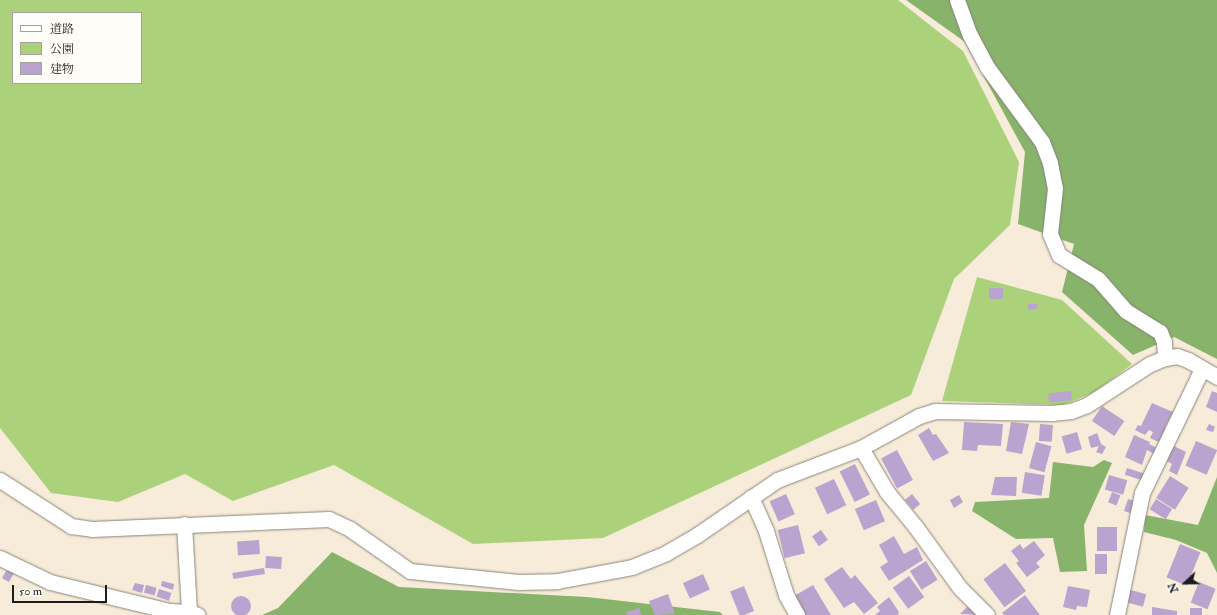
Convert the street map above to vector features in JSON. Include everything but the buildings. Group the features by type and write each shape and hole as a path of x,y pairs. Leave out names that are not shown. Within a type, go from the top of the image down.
{"street":[{"path":"957,0 970,35 986,67 1042,142 1050,163 1055,188 1050,234 1059,255 1098,279 1126,311 1160,332 1164,342 1165,358"},
{"path":"2,487 71,526 92,529 329,519 350,529 410,571 518,582 557,581 632,567 666,553 697,535 751,496 796,471 861,448 919,416 936,411 1052,414 1071,411 1087,405 1150,364 1165,358 1177,356 1217,377"},
{"path":"1117,615 1142,493 1202,369"},
{"path":"861,448 887,492 915,526 960,588 987,615"},
{"path":"751,496 766,531 786,595 797,615"},
{"path":"0,558 50,582 170,610 194,614 184,524"}],"green space":[{"path":"0,0 898,0 963,51 1019,162 1010,225 954,279 911,395 603,538 473,544 334,465 233,501 185,474 118,502 51,493 0,428"},
{"path":"906,0 1217,0 1217,359 1174,337 1133,355 1062,292 1074,244 1018,224 1025,152 965,42"},
{"path":"977,277 1062,300 1132,364 1095,392 1063,405 942,401"},
{"path":"1104,460 1112,463 1084,525 1087,571 1060,572 1053,538 1016,539 972,511 975,502 1049,498 1053,462 1093,467"},
{"path":"1217,477 1217,573 1207,553 1176,540 1144,532 1145,515 1198,525"},
{"path":"332,552 399,587 587,597 720,612 723,615 262,615 278,608"}]}
